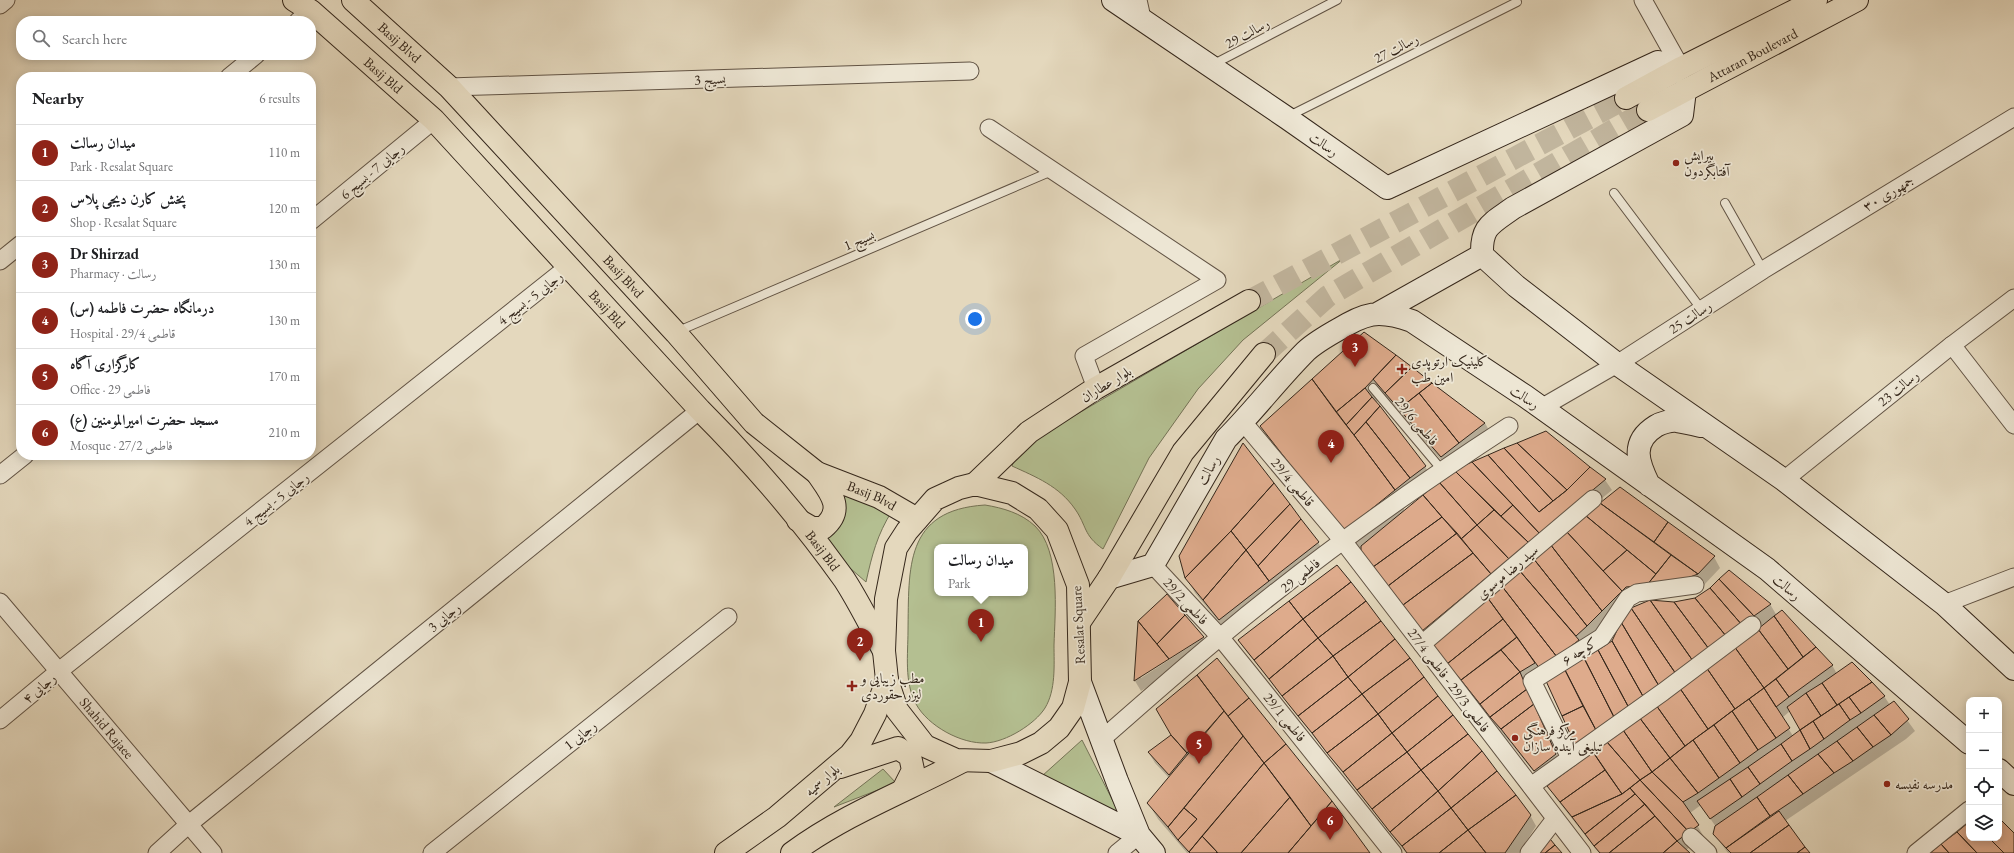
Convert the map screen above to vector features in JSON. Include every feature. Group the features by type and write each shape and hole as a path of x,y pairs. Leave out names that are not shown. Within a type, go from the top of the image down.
{"main road":[{"name":"Attaran Boulevard","path":"1648,110 1857,0"},
{"name":"Basij Blvd","path":"359,1 449,87 676,332 754,423 817,473 879,497 917,519"},
{"name":"Attaran Boulevard","path":"1626,98 1804,3"},
{"name":"Basij Bld","path":"316,23 434,120 700,410 742,452 798,520 844,580 884,651"},
{"name":"بلوار عطاران","path":"974,484 1029,432 1096,388 1249,301"},
{"path":"1080,621 1109,578 1183,452 1264,354"},
{"path":"798,520 812,528 824,528 832,521 835,504 831,493 817,473"},
{"name":"Resalat Square","path":"974,484 1012,493 1038,509 1057,530 1078,585 1080,621 1080,682 1073,708 1059,728 1041,743 1021,753 991,761 963,761 950,758 925,746 897,710 886,680 884,651 886,599 896,548 917,519 935,499 959,488 974,484"},
{"name":"بلوار سمیه","path":"726,853 777,817 835,769 861,742 875,714 886,680"},
{"path":"835,769 898,748 910,756 913,770 904,790"},
{"path":"792,853 868,807 963,761"}],"street":[{"path":"0,5 6,0"},
{"name":"رسالت","path":"1113,0 1140,9 1211,66 1387,188 1658,62 1681,68"},
{"path":"1643,0 1681,68"},
{"path":"235,72 250,60"},
{"name":"بسیج 3","path":"449,87 970,71"},
{"path":"1685,90 1682,115 1512,208 1487,227 1481,240 1482,255 1516,286 1617,364 1784,480 1944,604 2014,668"},
{"name":"جمهوری ۳۰","path":"1763,270 2014,117"},
{"name":"رجایی 7 - بسیج 6","path":"316,218 434,120"},
{"path":"989,128 1217,280 1084,356 1096,388"},
{"path":"0,261 16,248"},
{"path":"1377,314 1482,255"},
{"name":"رجایی 5 - بسیج 4","path":"59,671 568,267"},
{"name":"رسالت 25","path":"1541,408 1617,364 1763,270"},
{"name":"رسالت 23","path":"1784,480 1952,345 2014,298"},
{"name":"رسالت","path":"1153,566 1226,439 1243,422 1261,398 1307,350 1332,333 1358,319 1377,314 1397,315 1412,321 1541,408 1767,569 1966,740"},
{"path":"1952,345 2014,425"},
{"name":"رجایی 3","path":"157,853 189,824 700,410"},
{"path":"1650,486 1640,468 1638,450 1646,433 1659,424 1675,420 1708,428"},
{"name":"قاطمی 29/4","path":"1243,422 1343,541"},
{"name":"فاطمی 29","path":"1102,739 1220,637 1343,541 1442,470 1510,426"},
{"path":"0,475 19,460"},
{"name":"سید رضا موسوی","path":"1422,644 1593,499"},
{"name":"فاطمی 29/3 - فاطمی 27/4","path":"1343,541 1582,853"},
{"path":"1109,578 1153,566"},
{"name":"فاطمی 29/2","path":"1153,566 1220,637"},
{"path":"1944,604 2014,577"},
{"name":"کوچه ۶","path":"1570,758 1532,681 1602,636 1628,598 1637,593 1695,586"},
{"name":"Shahid Rajaee","path":"0,602 213,853"},
{"name":"رجایی 1","path":"432,853 728,617"},
{"path":"1531,786 1663,692 1752,625"},
{"name":"فاطمی 29/1","path":"1220,637 1350,797 1393,853"},
{"name":"رجایی ۴","path":"0,720 59,671"},
{"path":"1080,682 1139,835 1154,853"},
{"path":"991,761 1139,835"},
{"path":"1916,853 1966,812"},
{"path":"1529,853 1555,819"},
{"path":"1116,853 1139,835"},
{"path":"1692,838 1708,853"}],"lane":[{"name":"رسالت 29","path":"1211,66 1337,0"},
{"name":"رسالت 27","path":"1287,118 1517,2"},
{"name":"بسیج 1","path":"676,332 1052,171"},
{"path":"1614,193 1702,310"},
{"path":"1725,203 1763,270"},
{"name":"فاطمی 29/6","path":"1373,388 1442,470"}],"green space":[{"path":"1344,258 1243,340 1198,389 1149,458 1103,549 1089,535 1079,515 1062,494 1030,474 1012,466 1016,455 1031,441"},
{"path":"854,495 892,511 882,528 870,563 866,582 843,562 825,538 841,525 843,521 844,512 842,496"},
{"path":"985,505 1018,514 1030,521 1043,537 1049,550 1053,566 1055,582 1054,669 1053,685 1049,701 1040,714 1027,726 1011,736 994,742 976,743 956,737 946,732 928,720 921,712 912,695 910,687 907,658 911,565 916,546 925,530 939,518 958,509"},
{"path":"1082,740 1120,815 1042,776"},
{"path":"883,769 896,783 834,807"}],"building":[{"path":"1364,332 1396,355 1365,388 1336,412 1312,379"},
{"path":"1396,355 1412,367 1385,393 1373,379"},
{"path":"1412,367 1432,383 1399,409 1385,393"},
{"path":"1312,379 1395,490 1343,532 1260,426"},
{"path":"1432,383 1485,423 1459,443 1419,393"},
{"path":"1365,388 1372,397 1346,425 1336,412"},
{"path":"1419,393 1459,443 1441,457 1399,409"},
{"path":"1372,397 1380,406 1354,435 1346,425"},
{"path":"1380,406 1426,466 1410,478 1366,422"},
{"path":"1366,422 1410,478 1395,490 1354,435"},
{"path":"1546,431 1590,467 1567,490 1517,443"},
{"path":"1243,443 1274,483 1231,531 1185,578 1179,556"},
{"path":"1517,443 1567,490 1553,501 1504,448"},
{"path":"1504,448 1553,501 1539,512 1488,455"},
{"path":"1488,455 1539,512 1567,490 1590,467 1606,479 1540,534 1472,462"},
{"path":"1472,462 1513,505 1501,516 1454,470"},
{"path":"1454,470 1494,510 1477,525 1439,482"},
{"path":"1439,482 1477,525 1461,539 1423,495"},
{"path":"1274,483 1290,504 1246,550 1231,531"},
{"path":"1620,487 1668,522 1654,542 1600,503"},
{"path":"1423,495 1442,517 1373,567 1361,551 1361,546"},
{"path":"1600,503 1671,555 1656,574 1585,515"},
{"path":"1290,504 1301,519 1258,566 1246,550"},
{"path":"1513,505 1540,534 1529,543 1501,516"},
{"path":"1494,510 1529,543 1509,559 1477,525"},
{"path":"1585,515 1627,550 1603,571 1566,531"},
{"path":"1442,517 1457,533 1388,586 1373,567"},
{"path":"1301,519 1319,542 1269,581 1258,566"},
{"path":"1668,522 1715,556 1698,574 1654,542"},
{"path":"1477,525 1509,559 1491,574 1461,539"},
{"path":"1231,531 1246,550 1203,600 1185,578"},
{"path":"1566,531 1622,591 1602,611 1550,544"},
{"path":"1457,533 1473,553 1403,605 1388,586"},
{"path":"1550,544 1602,611 1587,626 1533,558"},
{"path":"1246,550 1269,581 1219,620 1203,600"},
{"path":"1627,550 1656,574 1647,585 1626,587 1622,591 1603,571"},
{"path":"1473,553 1491,574 1422,631 1403,605"},
{"path":"1671,555 1698,574 1674,583 1647,585"},
{"path":"1533,558 1587,626 1576,636 1519,570"},
{"path":"1337,565 1351,582 1303,619 1289,601"},
{"path":"1519,570 1579,640 1557,657 1501,585"},
{"path":"1729,570 1771,604 1754,616 1719,579"},
{"path":"1719,579 1754,616 1742,625 1710,588"},
{"path":"1351,582 1366,601 1318,638 1303,619"},
{"path":"1501,585 1557,657 1540,669 1487,597"},
{"path":"1710,588 1742,625 1726,636 1695,598"},
{"path":"1167,594 1185,615 1157,644 1138,621"},
{"path":"1487,597 1503,619 1447,664 1433,646 1434,640"},
{"path":"1695,598 1726,636 1709,649 1674,602"},
{"path":"1650,600 1674,602 1709,649 1693,661"},
{"path":"1650,600 1693,661 1676,674 1631,608"},
{"path":"1289,601 1303,619 1254,660 1238,640"},
{"path":"1366,601 1381,621 1333,656 1318,638"},
{"path":"1631,608 1676,674 1659,686 1621,622"},
{"path":"1782,610 1816,647 1803,657 1774,616"},
{"path":"1185,615 1204,637 1169,659 1157,644"},
{"path":"1774,616 1803,657 1788,669 1758,629"},
{"path":"1303,619 1318,638 1269,679 1254,660"},
{"path":"1503,619 1517,637 1461,680 1447,664"},
{"path":"1138,621 1169,659 1134,681"},
{"path":"1381,621 1395,639 1348,677 1333,656"},
{"path":"1621,622 1659,686 1644,698 1612,641"},
{"path":"1758,629 1788,669 1764,688 1734,646"},
{"path":"1517,637 1535,663 1520,672 1501,650"},
{"path":"1318,638 1333,656 1282,696 1269,679"},
{"path":"1395,639 1410,658 1362,694 1348,677"},
{"path":"1612,641 1644,698 1629,708 1598,650"},
{"path":"1734,646 1764,688 1735,709 1706,667"},
{"path":"1816,647 1833,665 1789,697 1776,679"},
{"path":"1501,650 1520,672 1480,704 1461,680"},
{"path":"1598,650 1629,708 1615,719 1584,658"},
{"path":"1333,656 1348,677 1298,716 1282,696"},
{"path":"1217,658 1249,698 1228,716 1197,675"},
{"path":"1410,658 1424,677 1378,714 1362,694"},
{"path":"1584,658 1615,719 1597,732 1565,670"},
{"path":"1852,662 1872,682 1837,705 1822,683"},
{"path":"1706,667 1735,709 1708,729 1679,687"},
{"path":"1565,670 1583,706 1562,716 1546,681"},
{"path":"1520,672 1527,689 1490,717 1480,704"},
{"path":"1197,675 1224,711 1187,753 1171,735 1156,709"},
{"path":"1348,677 1362,694 1312,733 1298,716"},
{"path":"1424,677 1438,696 1392,733 1378,714"},
{"path":"1776,679 1789,697 1776,707 1764,688"},
{"path":"1872,682 1885,696 1861,713 1849,697"},
{"path":"1822,683 1837,705 1821,716 1806,693"},
{"path":"1679,687 1708,729 1685,746 1656,705"},
{"path":"1764,688 1790,728 1776,738 1749,699"},
{"path":"1527,689 1534,704 1501,729 1490,717"},
{"path":"1806,693 1821,716 1800,730 1787,707"},
{"path":"1362,694 1378,714 1327,753 1312,733"},
{"path":"1438,696 1453,715 1407,752 1392,733"},
{"path":"1849,697 1861,713 1850,720 1839,704"},
{"path":"1249,698 1286,744 1264,763 1228,716"},
{"path":"1749,699 1776,738 1758,750 1732,711"},
{"path":"1894,701 1909,719 1891,735 1874,715"},
{"path":"1534,704 1556,754 1534,771 1501,729"},
{"path":"1839,704 1850,720 1824,739 1813,721"},
{"path":"1656,705 1685,746 1670,758 1639,717"},
{"path":"1583,706 1597,732 1576,747 1562,716"},
{"path":"1224,711 1243,736 1168,827 1147,803"},
{"path":"1732,711 1758,750 1740,763 1714,725"},
{"path":"1378,714 1392,733 1343,772 1327,753"},
{"path":"1453,715 1468,734 1421,770 1407,752"},
{"path":"1874,715 1891,735 1873,747 1857,727"},
{"path":"1639,717 1670,758 1652,772 1623,730"},
{"path":"1813,721 1824,739 1810,749 1800,730"},
{"path":"1714,725 1740,763 1719,778 1693,740"},
{"path":"1857,727 1873,747 1853,761 1837,741"},
{"path":"1623,730 1652,772 1640,780 1607,742"},
{"path":"1800,730 1810,749 1792,761 1781,744"},
{"path":"1392,733 1407,752 1357,790 1343,772"},
{"path":"1468,734 1482,751 1438,791 1421,770"},
{"path":"1171,735 1187,753 1169,775 1148,752"},
{"path":"1243,736 1264,763 1189,852 1178,840 1197,819 1184,808"},
{"path":"1693,740 1719,778 1698,793 1670,758"},
{"path":"1837,741 1853,761 1834,773 1818,754"},
{"path":"1607,742 1640,780 1622,794 1593,752"},
{"path":"1286,744 1332,801 1311,826 1264,763"},
{"path":"1781,744 1792,761 1760,784 1748,767"},
{"path":"1482,751 1497,771 1451,808 1438,791"},
{"path":"1407,752 1421,770 1372,809 1357,790"},
{"path":"1593,752 1605,770 1560,802 1547,786"},
{"path":"1818,754 1834,773 1803,794 1788,775"},
{"path":"1670,758 1698,793 1683,802 1652,772"},
{"path":"1264,763 1290,797 1241,853 1218,853 1202,836"},
{"path":"1748,767 1760,784 1742,797 1730,779"},
{"path":"1421,770 1438,791 1390,832 1372,809"},
{"path":"1605,770 1622,794 1572,817 1560,802"},
{"path":"1497,771 1516,795 1468,830 1451,808"},
{"path":"1652,772 1683,802 1699,825 1689,832 1640,780"},
{"path":"1788,775 1803,794 1770,816 1757,797"},
{"path":"1730,779 1742,797 1710,819 1697,801"},
{"path":"1640,780 1689,832 1677,841 1630,788"},
{"path":"1630,788 1635,794 1585,834 1572,817 1622,794"},
{"path":"1438,791 1451,808 1402,846 1390,832"},
{"path":"1635,794 1645,804 1594,846 1585,834"},
{"path":"1516,795 1531,815 1505,853 1486,853 1468,830"},
{"path":"1290,797 1311,826 1288,853 1241,853"},
{"path":"1757,797 1770,816 1726,848 1713,834 1715,826"},
{"path":"1332,801 1370,853 1288,853 1311,826"},
{"path":"1645,804 1655,816 1609,853 1600,853 1594,846"},
{"path":"1184,808 1197,819 1178,840 1168,827"},
{"path":"1451,808 1468,830 1439,853 1407,853 1402,846"},
{"path":"1779,811 1789,825 1750,853 1731,853 1726,848"},
{"path":"1655,816 1677,841 1663,853 1609,853"},
{"path":"2002,821 2014,833 2014,853 2004,853 1992,841 2002,841"},
{"path":"1966,824 1966,841 1992,841 2004,853 1977,853 1957,832"},
{"path":"1789,825 1805,847 1797,853 1750,853"},
{"path":"1468,830 1486,853 1439,853"},
{"path":"1957,832 1977,853 1949,853 1941,844"},
{"path":"1546,834 1555,845 1545,853 1535,853"},
{"path":"1202,836 1217,852 1216,853 1189,852"},
{"path":"1677,841 1690,853 1663,853"},
{"path":"1941,844 1949,853 1930,853"},
{"path":"1555,845 1562,853 1545,853"},
{"path":"1805,847 1810,853 1797,853"}],"tunnel":[{"path":"1249,301 1626,98"},
{"path":"1264,354 1328,296 1648,110"}],"place":[{"name":"پیرایش آفتابگردون","path":"1676,163"},
{"name":"Dr Shirzad","path":"1355,367"},
{"name":"کلینیک ارتوپدی امین طب","path":"1402,369"},
{"name":"درمانگاه حضرت فاطمه (س)","path":"1331,463"},
{"name":"میدان رسالت","path":"981,642"},
{"name":"پخش کارن دیجی پلاس","path":"860,661"},
{"name":"مطب زیبایی و لیزر حقوردی","path":"852,686"},
{"name":"مرکز فرهنگی تبلیغی آینده سازان","path":"1515,738"},
{"name":"کارگزاری آگاه","path":"1199,764"},
{"name":"مدرسه نفیسه","path":"1887,784"},
{"name":"مسجد حضرت امیرالمومنین (ع)","path":"1330,840"}]}
